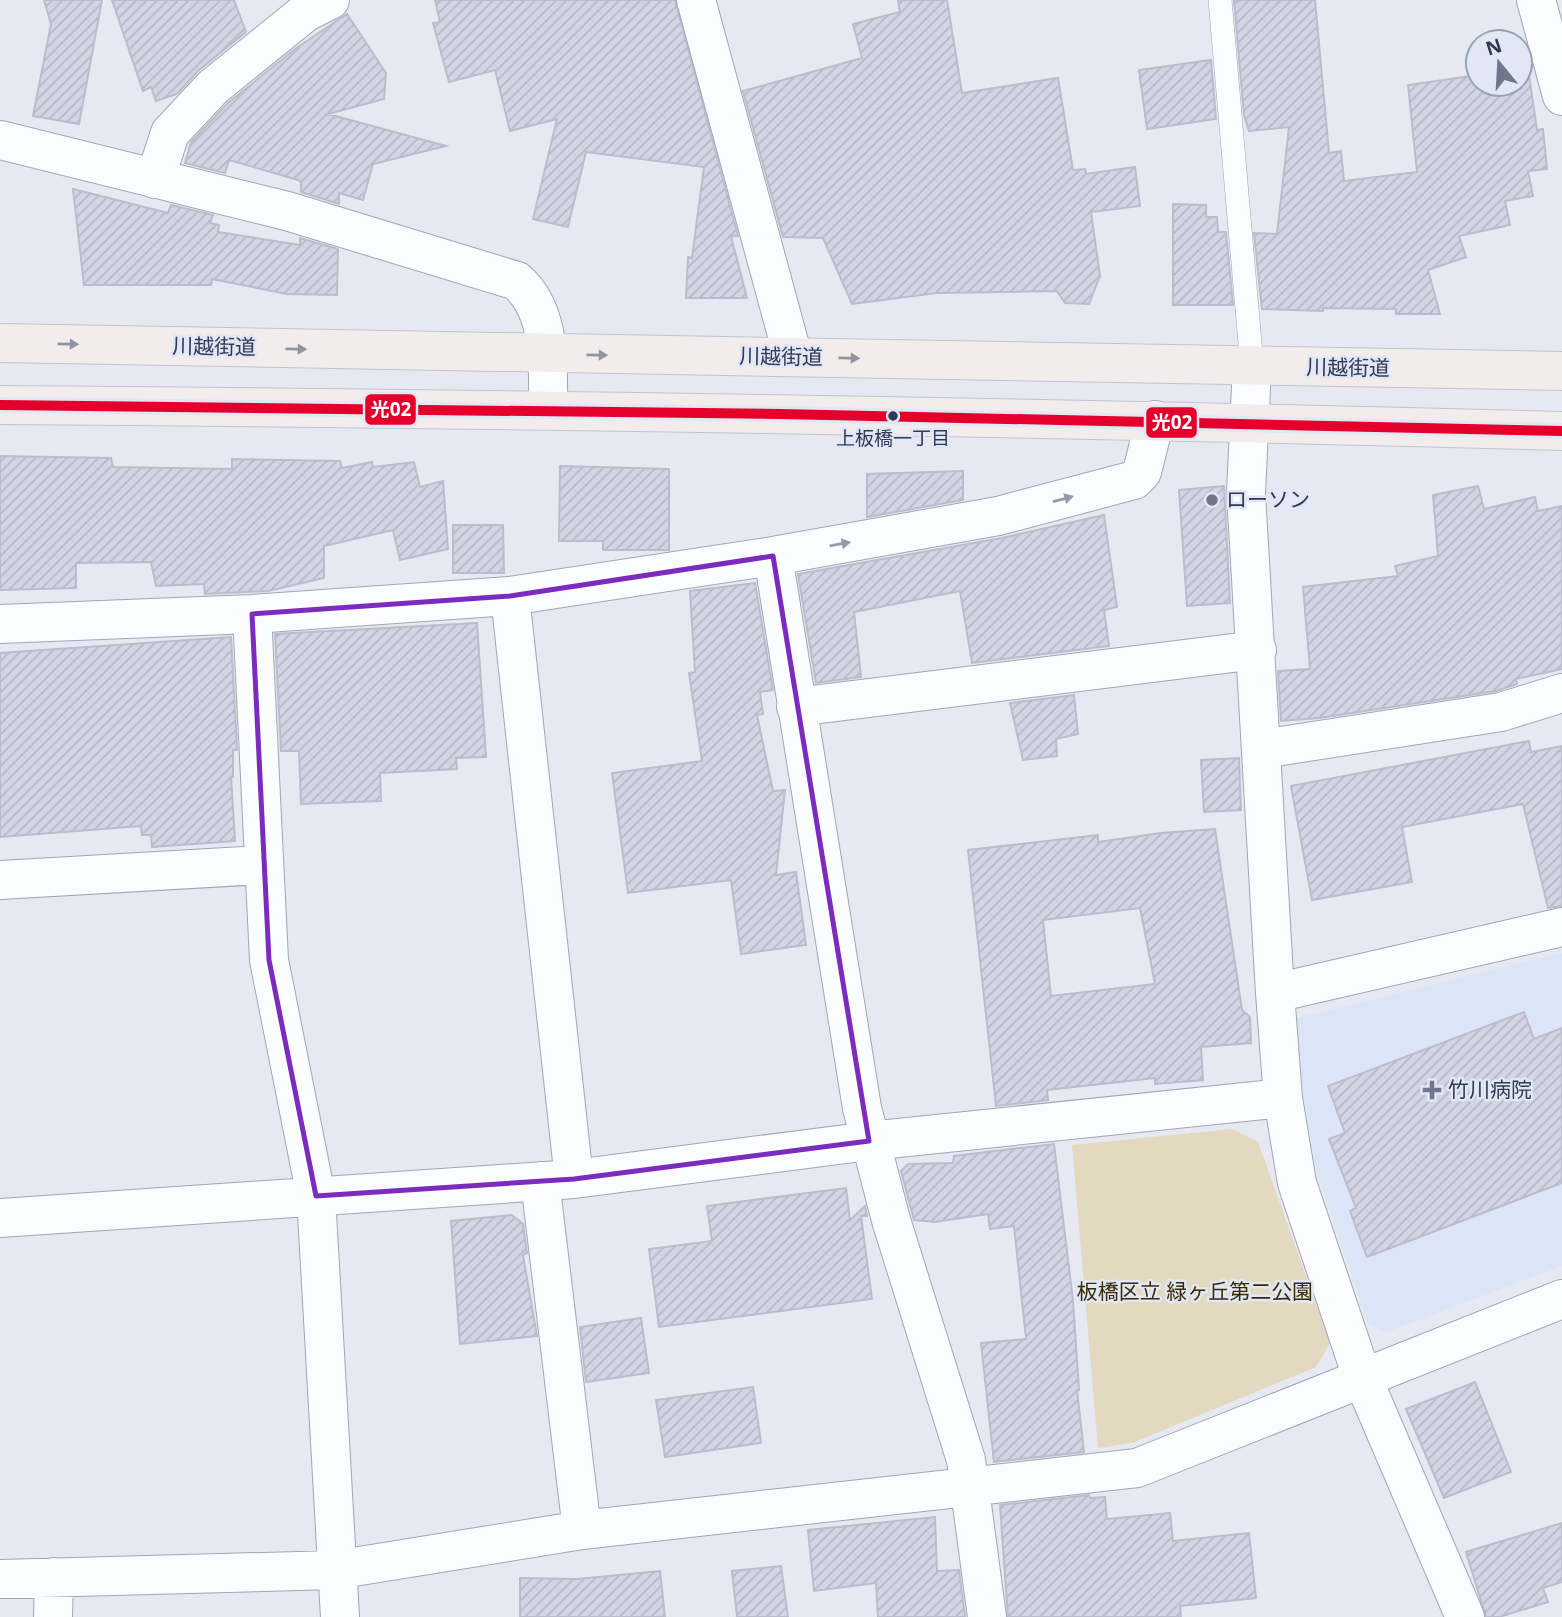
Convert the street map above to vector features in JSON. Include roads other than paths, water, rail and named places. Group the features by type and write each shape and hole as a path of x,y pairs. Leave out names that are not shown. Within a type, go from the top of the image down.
{"highway":[{"name":"川越街道","path":"0,343 1562,371"},
{"path":"0,405 548,409 1155,420 1562,431"}],"street":[{"path":"155,179 170,133 213,87 306,12 330,0"},
{"path":"696,0 793,357"},
{"path":"1536,0 1562,96"},
{"path":"0,140 287,211 517,281 528,291 539,313 548,354 548,409"},
{"path":"1252,366 1245,493 1257,650 1275,993 1283,1098 1297,1183 1362,1377 1465,1617"},
{"path":"0,624 252,614 510,596 773,556 998,516 1134,480 1142,472 1155,420"},
{"path":"773,556 869,1141 967,1460 987,1617"},
{"path":"510,596 582,1531"},
{"path":"252,614 262,865 269,960 316,1196 335,1570 340,1617"},
{"path":"796,707 1257,650"},
{"path":"1262,749 1501,712 1562,693"},
{"path":"0,880 262,865"},
{"path":"1275,993 1562,927"},
{"path":"0,1218 557,1180 869,1141 1283,1098"},
{"path":"0,1579 335,1570 582,1531 1137,1468 1562,1298"},
{"path":"53,1617 54,1577"}],"lane":[{"path":"1220,0 1252,366"}],"place":[{"name":"上板橋一丁目","path":"893,416"},
{"name":"ローソン","path":"1212,500"},
{"name":"竹川病院","path":"1432,1090"}],"park label":[{"name":"板橋区立 緑ヶ丘第二公園","path":"1195,1292"}]}
